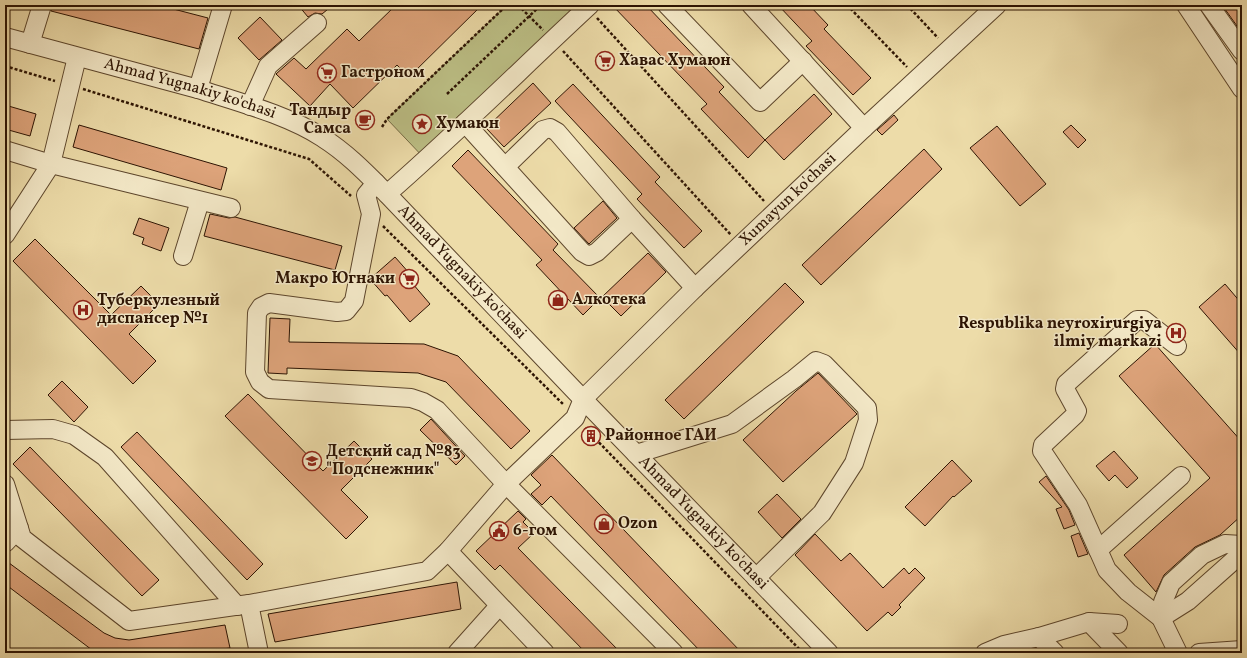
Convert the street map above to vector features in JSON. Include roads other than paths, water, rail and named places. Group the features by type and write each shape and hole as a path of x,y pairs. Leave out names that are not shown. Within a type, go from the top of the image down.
{"street":[{"path":"30,44 42,5"},
{"path":"198,89 223,5"},
{"path":"751,5 864,128"},
{"name":"Xumayun ko'chasi","path":"583,399 694,288 997,5"},
{"path":"1186,5 1242,89"},
{"path":"1210,5 1242,51"},
{"path":"588,6 426,160 382,188 366,194 371,214 354,301 346,311 337,312 269,303 261,307 257,313 255,372 260,382 269,389 411,398 423,402 436,410 506,484 674,653"},
{"path":"673,7 760,102 803,61"},
{"path":"250,106 268,66 317,23"},
{"name":"Ahmad Yugnakiy ko'chasi","path":"5,38 198,89 250,106 299,125 322,137 344,153 382,188 583,399 829,653"},
{"path":"5,235 51,164 77,57"},
{"path":"465,123 582,252 589,256 597,252 632,219"},
{"path":"506,167 543,130 550,128 557,132 694,288"},
{"path":"5,150 51,164 231,208"},
{"path":"183,256 200,200"},
{"path":"1177,346 1144,320 1137,320 1066,384 1065,389 1077,411 1075,415 1043,445 1042,451 1078,504 1107,570 1128,592 1161,618 1178,653"},
{"path":"636,454 732,424 816,361 824,364 866,408 868,420 854,462 822,513 756,578"},
{"path":"5,484 22,538 129,621 243,605 427,571 448,551 506,484 575,418 583,399"},
{"path":"5,430 53,429 74,435 105,457 243,605 259,653"},
{"path":"1098,550 1181,476"},
{"path":"5,543 19,528"},
{"path":"1161,618 1163,602 1171,584 1202,555 1225,544 1242,545"},
{"path":"448,551 545,653"},
{"path":"1161,618 1188,601 1242,553"},
{"path":"457,653 499,606"},
{"path":"1090,622 1119,653"},
{"path":"985,653 1004,645 1039,637 1090,622 1118,624"},
{"path":"1039,637 1055,653"},
{"path":"1199,653 1242,650"}],"place":[{"name":"Хавас Хумаюн","path":"605,61"},
{"name":"Гастроном","path":"327,73"},
{"name":"Тандыр Самса","path":"365,120"},
{"name":"Хумаюн","path":"422,124"},
{"name":"Макро Югнаки","path":"409,279"},
{"name":"Алкотека","path":"558,300"},
{"name":"Туберкулезный диспансер №1","path":"83,310"},
{"name":"Respublika neyroxirurgiya ilmiy markazi","path":"1176,333"},
{"name":"Районное ГАИ","path":"591,436"},
{"name":"Детский сад №83 \"Подснежник\"","path":"312,461"},
{"name":"Ozon","path":"604,524"},
{"name":"6-гом","path":"499,531"}]}
